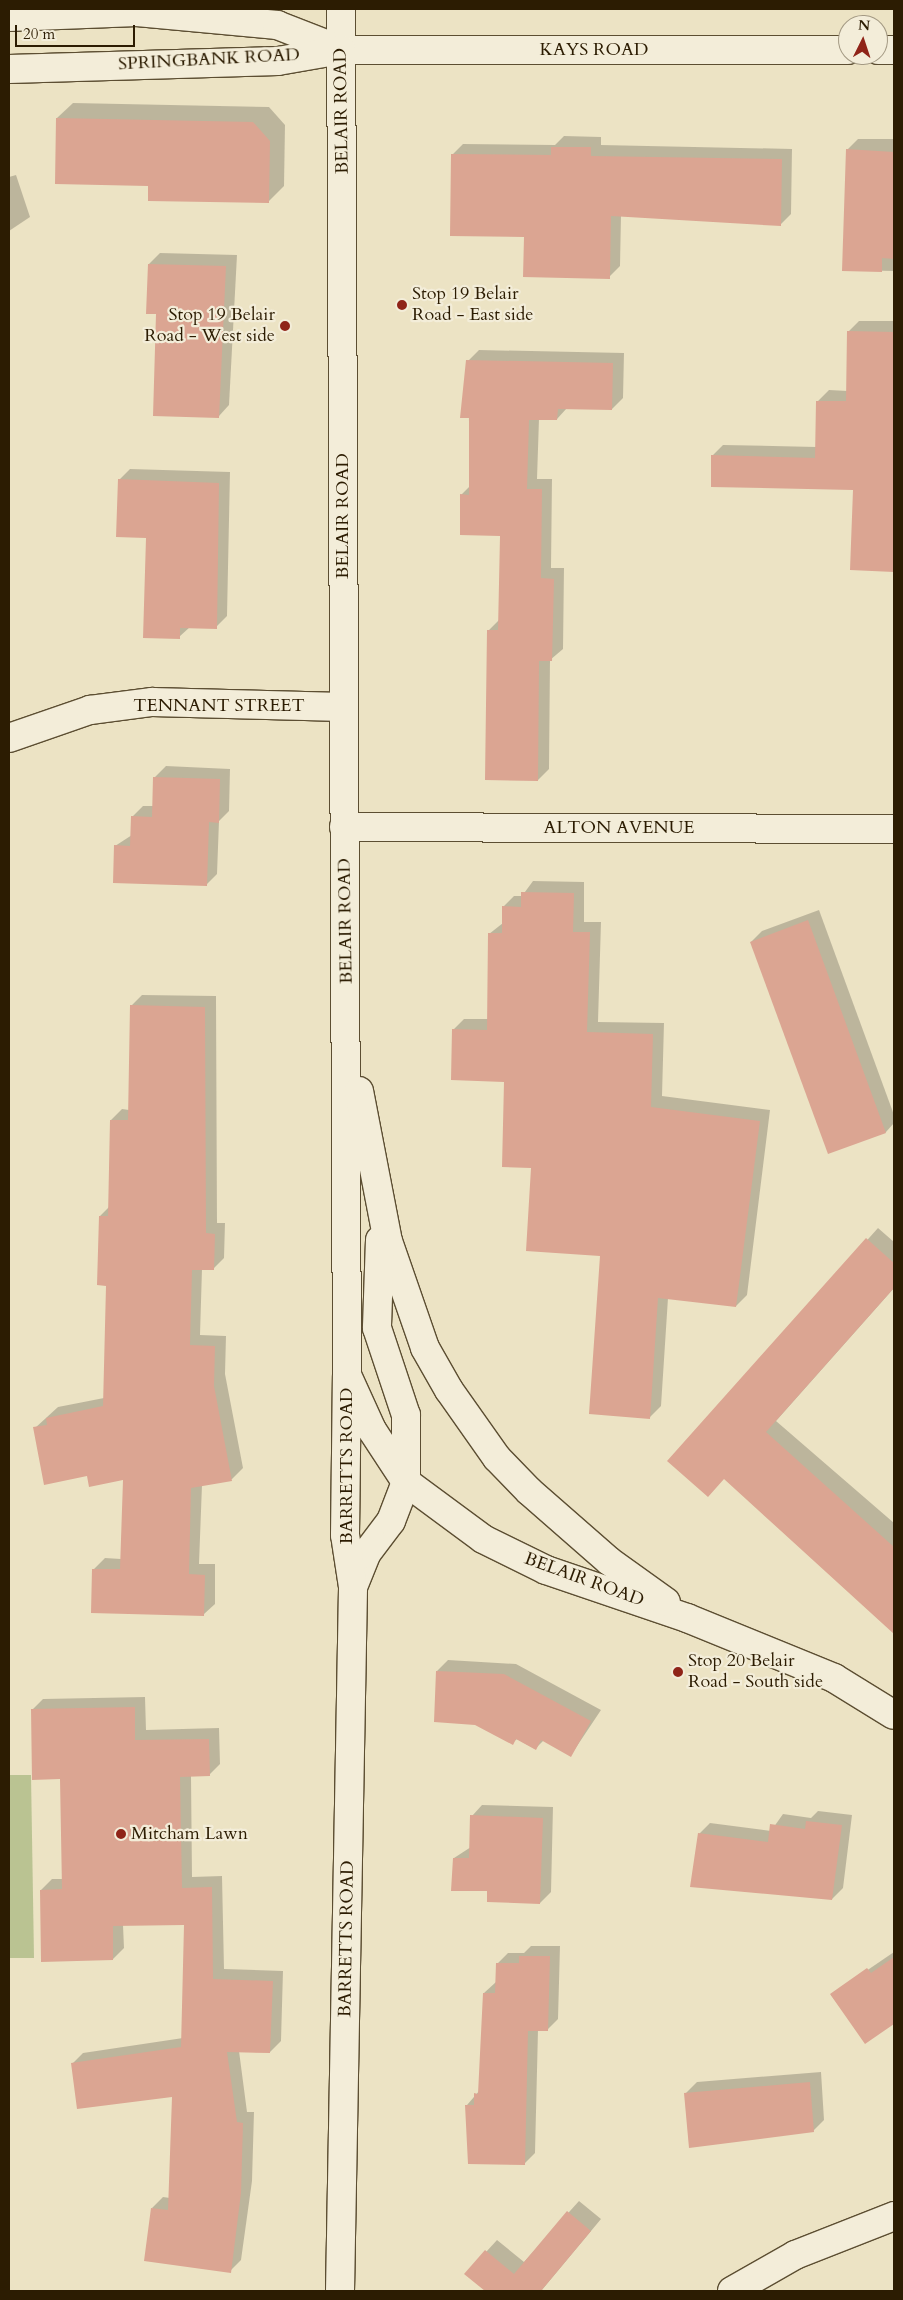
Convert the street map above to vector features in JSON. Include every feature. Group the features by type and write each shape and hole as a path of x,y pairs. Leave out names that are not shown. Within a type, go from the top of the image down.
{"main road":[{"name":"BELAIR ROAD","path":"341,9 344,827 347,1023 347,1375 372,1430 406,1482 483,1539 546,1570 687,1618 834,1678 894,1715"},
{"name":"SPRINGBANK ROAD","path":"9,17 145,11 277,25 341,50"},
{"name":"SPRINGBANK ROAD","path":"9,69 278,61 341,50"},
{"name":"KAYS ROAD","path":"341,50 838,50"},
{"name":"TENNANT STREET","path":"9,738 90,710 152,702 344,707"},
{"name":"ALTON AVENUE","path":"344,827 894,829"},
{"name":"BELAIR ROAD","path":"347,1023 381,1209 425,1348 493,1451 529,1491 609,1561 687,1618"},
{"path":"381,1209 377,1328 406,1415 406,1482"},
{"name":"BARRETTS ROAD","path":"340,2291 353,1587 345,1535 347,1375"},
{"name":"BARRETTS ROAD","path":"353,1587 366,1554 391,1521 406,1482"},
{"path":"732,2291 795,2255 894,2216"}],"green space":[{"path":"9,1775 31,1775 34,1958 9,1958"}],"building":[{"path":"56,118 253,122 270,141 269,203 148,201 148,186 55,184"},
{"path":"551,147 591,147 591,156 782,159 781,226 611,216 610,279 523,277 524,237 450,236 451,154 551,155"},
{"path":"846,149 894,152 894,259 882,258 882,272 842,271"},
{"path":"148,264 226,266 219,418 153,416 156,314 146,314"},
{"path":"847,331 894,332 894,572 850,570 853,490 711,487 711,455 815,458 816,401 846,401"},
{"path":"466,360 613,363 612,410 558,409 557,420 529,420 527,489 542,489 541,578 554,579 552,661 539,661 538,781 485,780 487,630 498,630 500,536 460,535 460,494 469,495 469,418 460,418"},
{"path":"118,479 219,483 217,629 180,628 180,639 143,638 146,538 116,537"},
{"path":"153,777 220,779 219,823 209,822 207,886 113,883 114,845 130,846 131,816 152,817"},
{"path":"521,892 574,893 573,932 590,932 587,1032 653,1034 651,1107 760,1121 736,1307 658,1298 650,1419 589,1414 600,1256 526,1251 531,1168 502,1167 504,1082 451,1080 452,1029 487,1030 488,933 502,933 502,906 521,907"},
{"path":"808,920 886,1133 828,1154 750,942"},
{"path":"130,1005 205,1007 206,1233 215,1234 214,1270 192,1270 190,1345 215,1346 214,1386 232,1481 191,1488 189,1574 205,1575 204,1616 91,1613 92,1569 120,1569 123,1480 89,1487 87,1476 44,1485 33,1427 47,1425 46,1418 103,1406 106,1286 97,1285 99,1216 108,1216 110,1120 128,1120"},
{"path":"866,1238 894,1263 894,1288 766,1432 894,1547 894,1634 724,1479 708,1497 667,1461"},
{"path":"436,1671 504,1674 591,1721 571,1757 541,1740 536,1750 516,1739 513,1745 475,1725 434,1722"},
{"path":"135,1707 135,1740 209,1739 210,1776 180,1777 182,1888 212,1887 213,1979 273,1981 270,2053 227,2052 237,2122 243,2123 241,2193 231,2273 144,2261 151,2208 168,2210 172,2097 77,2109 71,2063 181,2047 184,1925 113,1926 113,1960 41,1962 40,1890 62,1889 60,1779 32,1780 31,1709"},
{"path":"470,1815 543,1818 540,1904 487,1902 487,1891 451,1891 453,1858 469,1858"},
{"path":"806,1821 842,1825 832,1900 690,1887 698,1833 768,1842 770,1824 805,1829"},
{"path":"519,1956 550,1956 548,2031 528,2031 525,2165 468,2164 465,2105 474,2105 474,2093 478,2094 483,1993 495,1993 496,1963 519,1963"},
{"path":"894,1957 894,2024 865,2044 830,1994 867,1968 871,1973"},
{"path":"810,2082 814,2132 689,2148 684,2093"},
{"path":"567,2211 591,2231 541,2291 485,2291 464,2274 485,2250 514,2274"}],"place":[{"name":"Stop 19 Belair Road - East side","path":"402,305"},
{"name":"Stop 19 Belair Road - West side","path":"285,326"},
{"name":"Stop 20 Belair Road - South side","path":"678,1672"},
{"name":"Mitcham Lawn","path":"121,1834"}]}
